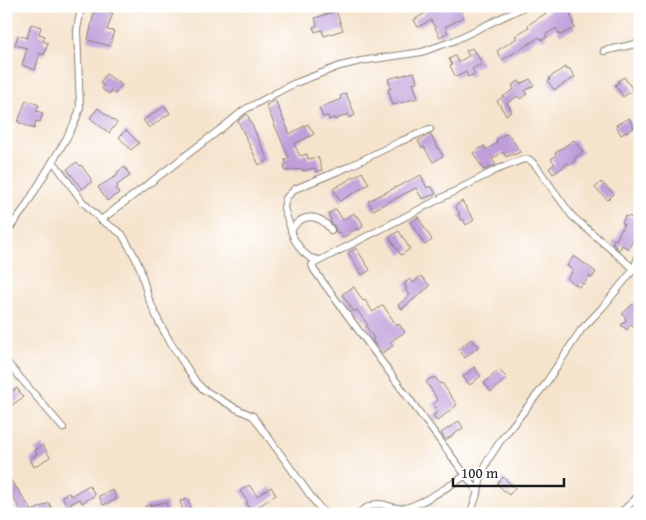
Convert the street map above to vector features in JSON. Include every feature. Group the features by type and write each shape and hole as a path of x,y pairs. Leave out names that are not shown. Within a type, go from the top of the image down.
{"street":[{"path":"6,233 24,209 53,161 75,122 80,108 77,30 83,6"},
{"path":"101,220 244,110 278,91 340,66 422,52 453,41 526,6"},
{"path":"604,51 640,43"},
{"path":"319,260 310,258 302,250 291,231 284,208 286,198 295,189 430,129"},
{"path":"478,492 312,265 496,170 524,160 530,160 572,216 634,269"},
{"path":"53,161 82,201 101,220 122,234 135,256 148,297 158,320 196,382 204,390 253,416 325,514"},
{"path":"291,231 300,220 307,218 321,220 331,230"},
{"path":"470,514 488,460 501,440 544,386 581,330 634,269 640,251"},
{"path":"6,361 62,428"},
{"path":"357,514 377,504 394,509 405,508 465,476"},
{"path":"619,514 622,509 638,497 640,508"}],"building":[{"path":"423,6 458,6 464,17 445,27 448,32 440,37 431,20 418,27 414,20 427,12"},
{"path":"557,6 578,6 569,11 575,28 560,35 556,28 545,35 547,37 542,40 540,37 502,60 497,51 517,38 515,36 529,27 528,25"},
{"path":"95,8 113,13 107,30 114,31 110,46 88,40"},
{"path":"336,11 343,30 324,36 322,30 315,32 313,27 317,25 315,18"},
{"path":"31,24 41,27 39,34 45,36 43,41 48,43 44,55 40,53 35,70 22,65 27,48 15,45 18,35 27,38"},
{"path":"472,48 482,64 472,69 475,74 468,77 466,72 456,77 450,66 452,65 449,59 455,56 458,62 469,56 466,51"},
{"path":"565,67 567,70 569,68 575,77 554,90 548,81 550,80 549,78"},
{"path":"414,72 417,82 413,83 418,98 393,105 388,89 391,88 388,79"},
{"path":"106,74 122,85 115,94 111,91 109,94 102,89 104,86 100,83"},
{"path":"624,77 633,90 623,97 615,85"},
{"path":"530,79 534,85 525,91 527,94 520,99 518,96 507,103 512,111 506,115 497,101 514,89 512,85 519,81 521,84"},
{"path":"346,93 355,115 349,118 348,114 335,120 334,118 329,120 328,116 323,117 319,108 341,99 340,96"},
{"path":"26,100 39,105 36,111 43,113 40,122 36,121 34,129 18,122"},
{"path":"275,100 290,134 308,124 314,134 294,144 300,156 307,154 308,159 318,157 322,170 316,172 314,168 303,171 303,169 285,171 285,159 289,158 266,105"},
{"path":"165,106 170,113 149,128 143,120"},
{"path":"98,108 117,123 109,133 90,118"},
{"path":"247,114 268,160 259,165 238,121"},
{"path":"629,118 634,128 621,135 616,125"},
{"path":"126,130 139,143 131,150 119,137"},
{"path":"507,133 520,152 506,157 503,152 492,159 496,165 484,170 473,153 484,146 486,150"},
{"path":"430,134 443,156 433,162 418,141"},
{"path":"574,140 583,152 570,165 569,163 553,174 549,168 555,164 551,159 556,155 555,153"},
{"path":"77,162 92,182 82,189 67,169"},
{"path":"125,167 130,176 117,185 116,189 119,193 107,201 98,187 118,175 117,172"},
{"path":"362,172 369,184 340,201 333,189"},
{"path":"421,175 427,188 431,186 436,194 422,199 416,188 373,210 368,201"},
{"path":"601,182 614,194 608,200 595,188"},
{"path":"462,201 474,220 466,225 458,215 460,214 455,206"},
{"path":"336,209 343,220 354,213 356,217 358,216 363,227 358,230 357,228 343,238 339,232 337,233 328,214"},
{"path":"625,216 635,219 633,222 638,225 629,249 622,245 619,250 612,243 614,239 616,240 624,224 622,223"},
{"path":"418,217 432,240 425,245 410,222"},
{"path":"399,231 410,249 401,255 389,237"},
{"path":"356,248 370,270 362,275 348,253"},
{"path":"574,256 596,272 592,278 589,276 584,284 582,283 579,287 567,279 573,270 567,266"},
{"path":"421,276 430,286 402,309 398,305 410,295 405,289 407,288 404,284 410,279 413,283"},
{"path":"354,287 373,312 383,305 397,326 399,324 405,332 390,342 393,346 382,353 372,340 374,339 366,326 368,325 357,310 354,312 342,294"},
{"path":"640,301 640,323 635,328 631,324 627,330 621,325 626,320 626,317 622,314 633,304 636,306"},
{"path":"471,339 479,346 465,358 458,350"},
{"path":"474,367 481,376 470,385 463,377"},
{"path":"499,370 507,378 491,392 484,383"},
{"path":"435,377 440,384 442,383 457,405 437,421 433,415 438,412 433,404 438,400 426,382"},
{"path":"6,380 13,391 17,388 23,397 11,406 6,400"},
{"path":"459,421 463,428 446,440 441,433"},
{"path":"43,445 50,457 34,467 30,459 37,454 35,450"},
{"path":"6,473 32,511 49,503 54,514 23,514 6,486"},
{"path":"503,477 515,488 509,495 497,484"},
{"path":"89,485 95,495 82,503 80,499 67,506 62,496 69,493 71,496"},
{"path":"249,485 257,496 271,487 276,495 251,511 246,503 248,502 240,491"},
{"path":"113,490 117,499 103,505 99,496"},
{"path":"188,499 193,514 184,514 180,501"},
{"path":"166,502 168,510 147,514 145,506"}]}
